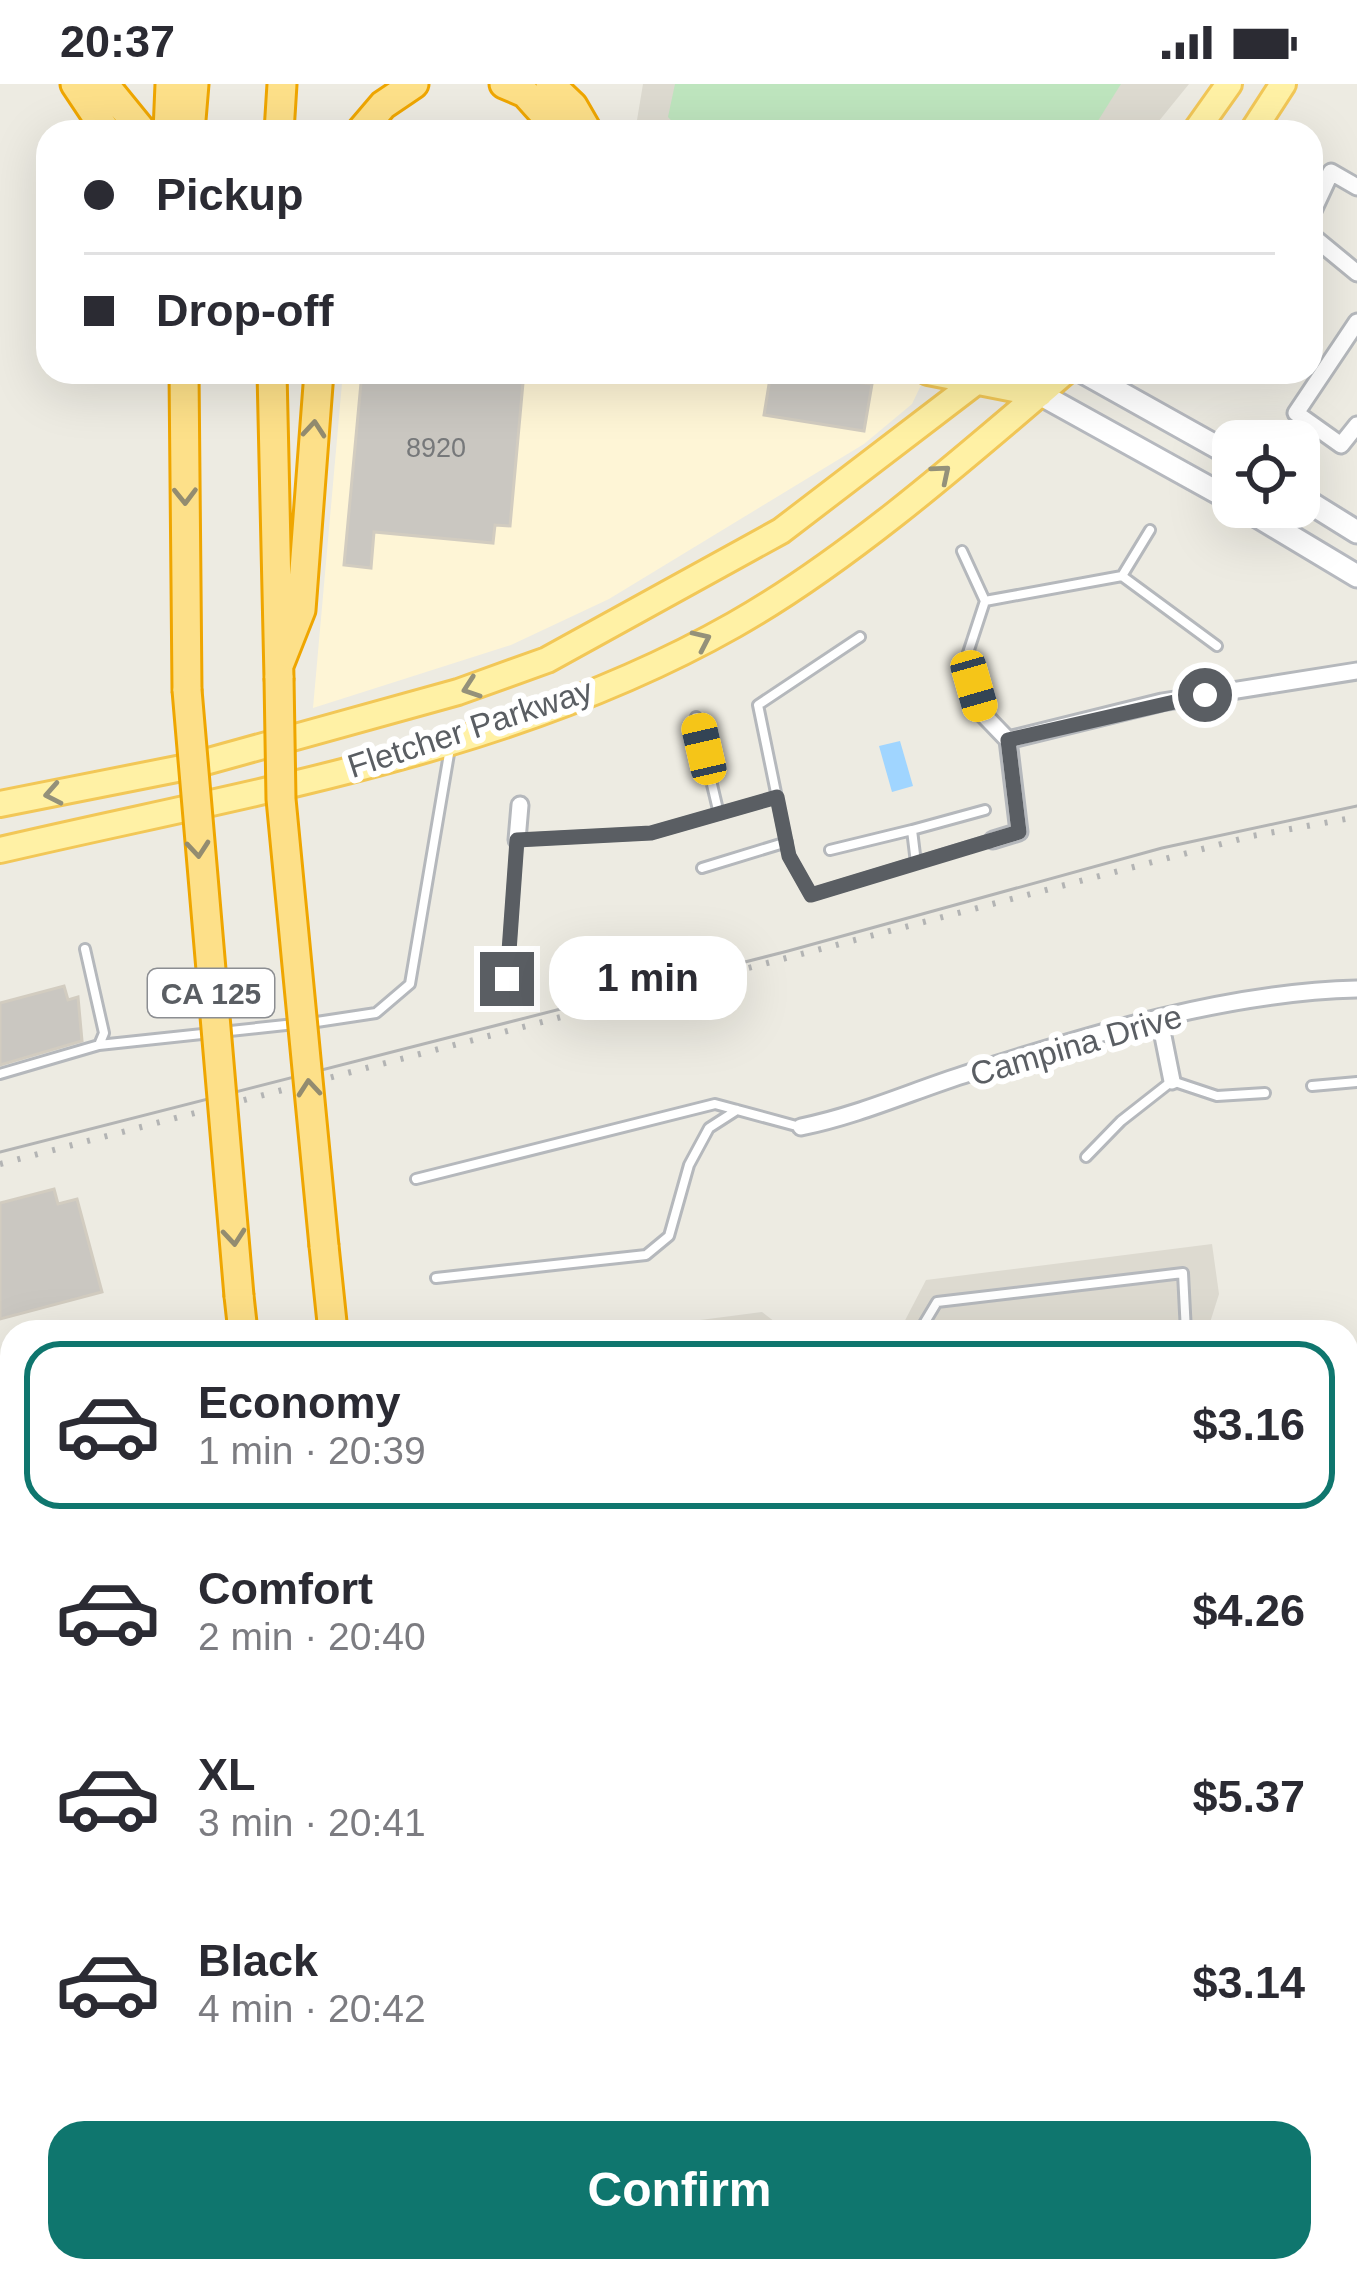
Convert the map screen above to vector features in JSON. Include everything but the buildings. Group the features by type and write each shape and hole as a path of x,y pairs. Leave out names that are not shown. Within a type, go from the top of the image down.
{"highway":[{"path":"75,84 98,120"},
{"path":"168,120 170,84"},
{"path":"191,120 194,84"},
{"path":"280,120 282,84"},
{"path":"370,120 414,84"},
{"path":"504,84 525,93 549,120"},
{"path":"550,84 581,120"},
{"path":"110,92 133,120"},
{"name":"CA 125","path":"184,384 187,690 242,1320"},
{"name":"CA 125","path":"272,384 281,799 332,1320"},
{"path":"278,673 301,610 318,384"}],"main road":[{"path":"1204,120 1229,84"},
{"path":"1260,120 1283,84"},
{"name":"Fletcher Parkway","path":"0,804 187,767 458,692 548,660 781,531 974,384"},
{"path":"1009,384 1040,394 1212,489"},
{"name":"Fletcher Parkway","path":"0,850 451,741 563,705 735,625 896,512 1051,384"},
{"path":"1104,384 1212,444"},
{"path":"1320,509 1357,532"},
{"path":"1277,528 1357,576"}],"street":[{"path":"1323,189 1331,172 1357,187"},
{"path":"1323,245 1357,273"},
{"path":"1323,372 1357,322"},
{"path":"1315,384 1296,412 1341,445 1357,425"},
{"path":"1008,740 1162,702 1357,671"},
{"path":"981,712 1008,740 1019,832 993,840"},
{"path":"517,840 520,805"},
{"name":"Campina Drive","path":"801,1127 854,1116 968,1074 1272,994 1357,989"},
{"path":"1160,1022 1172,1081"}],"lane":[{"path":"1122,576 1150,530"},
{"path":"962,551 985,601 966,659 981,712"},
{"path":"985,601 1122,576 1217,646"},
{"path":"860,637 758,705 787,842 811,895 993,840"},
{"path":"696,717 718,814"},
{"path":"0,1074 99,1045 376,1013 410,984 451,741"},
{"path":"507,979 517,840 651,833 777,797"},
{"path":"830,850 985,810"},
{"path":"911,830 916,863"},
{"path":"702,868 787,842"},
{"path":"85,949 104,1033 99,1045"},
{"path":"1086,1157 1121,1121 1172,1081 1217,1096 1265,1093"},
{"path":"1312,1086 1357,1082"},
{"path":"416,1179 715,1105 801,1127"},
{"path":"436,1278 646,1255 669,1236 689,1165 709,1128 738,1109"},
{"path":"926,1320 937,1301 1183,1273 1185,1320"}],"shaded area":[{"path":"643,84 1189,84 1160,120 637,120"},
{"path":"342,384 922,384 912,404 864,444 609,599 511,645 313,708"},
{"path":"1212,1244 1219,1294 1211,1320 905,1320 926,1280"},
{"path":"762,1312 772,1320 700,1320"}],"green space":[{"path":"675,84 1121,84 1098,120 668,117"}],"water":[{"path":"900,741 913,786 892,792 879,746"}],"tram line":[{"path":"0,1152 788,951 1162,848 1357,806"}],"railway":[{"path":"0,1164 1252,836 1357,817"}],"route":[{"path":"507,979 517,840 651,833 777,797 789,856 811,895 1019,832 1008,740 1205,695"}]}
